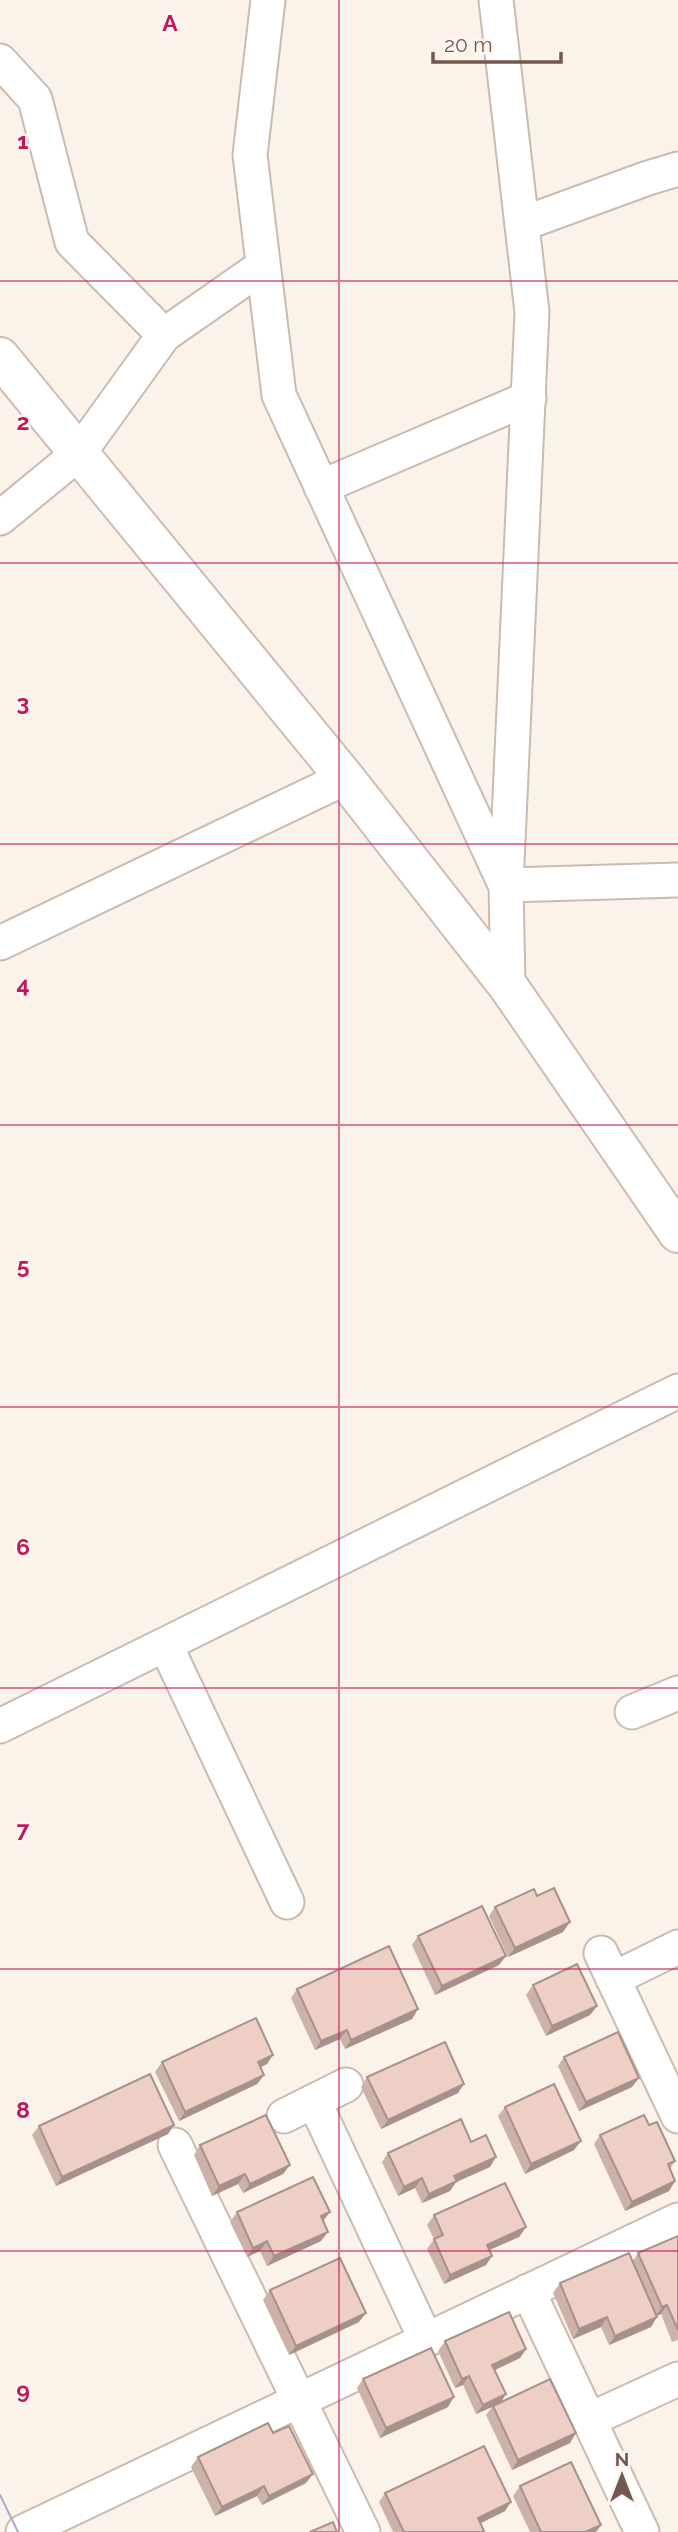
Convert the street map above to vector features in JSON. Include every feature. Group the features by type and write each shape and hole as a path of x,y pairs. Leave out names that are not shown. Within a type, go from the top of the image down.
{"street":[{"path":"268,0 250,155 279,395 506,885"},
{"path":"496,0 532,313 506,885 508,986"},
{"path":"0,61 35,99 72,242 164,335"},
{"path":"522,224 678,169"},
{"path":"0,518 79,453 164,335 263,266"},
{"path":"0,357 345,778 508,986 678,1233"},
{"path":"321,487 529,398"},
{"path":"0,943 345,778"},
{"path":"506,885 678,880"},
{"path":"0,1726 678,1391"},
{"path":"166,1646 287,1902"},
{"path":"632,1712 678,1693"},
{"path":"678,1947 607,1966 678,2116"},
{"path":"284,2116 346,2085"},
{"path":"314,2101 426,2340"},
{"path":"175,2145 363,2532"},
{"path":"23,2532 678,2220"},
{"path":"528,2291 642,2532"},
{"path":"589,2420 678,2379"}],"building":[{"path":"554,1888 570,1922 515,1948 495,1907 534,1889 537,1896"},
{"path":"482,1906 506,1956 442,1986 418,1936"},
{"path":"389,1946 418,2009 351,2040 347,2030 321,2041 297,1989"},
{"path":"577,1964 597,2006 552,2026 533,1985"},
{"path":"256,2018 273,2055 258,2062 264,2075 185,2112 162,2062"},
{"path":"618,2032 639,2078 586,2102 564,2057"},
{"path":"445,2042 464,2084 388,2120 367,2077"},
{"path":"150,2074 174,2125 62,2177 39,2126"},
{"path":"554,2084 581,2141 531,2164 505,2107"},
{"path":"266,2115 290,2165 250,2184 245,2174 219,2186 200,2145"},
{"path":"644,2115 649,2125 657,2122 675,2161 668,2164 675,2181 632,2202 600,2135"},
{"path":"461,2119 471,2142 486,2135 496,2157 454,2176 457,2181 429,2194 422,2178 404,2187 388,2153"},
{"path":"313,2177 330,2212 321,2216 328,2232 274,2256 267,2241 253,2248 237,2212"},
{"path":"505,2183 526,2227 487,2245 492,2256 450,2275 434,2239 443,2235 434,2215"},
{"path":"678,2236 678,2330 667,2305 662,2307 638,2253"},
{"path":"629,2253 657,2317 615,2336 607,2317 579,2329 560,2283"},
{"path":"340,2258 366,2313 296,2346 270,2290"},
{"path":"509,2312 526,2349 492,2365 506,2394 483,2405 469,2376 462,2379 445,2341"},
{"path":"431,2348 454,2397 386,2428 363,2379"},
{"path":"550,2379 576,2433 518,2460 493,2406"},
{"path":"268,2423 273,2433 289,2426 313,2474 269,2496 264,2486 222,2507 198,2457"},
{"path":"484,2446 511,2502 478,2518 484,2531 482,2532 404,2532 385,2493"},
{"path":"571,2462 601,2525 585,2532 541,2532 520,2486"},
{"path":"333,2522 337,2532 310,2532"}],"tram line":[{"path":"0,2495 18,2532"}]}
